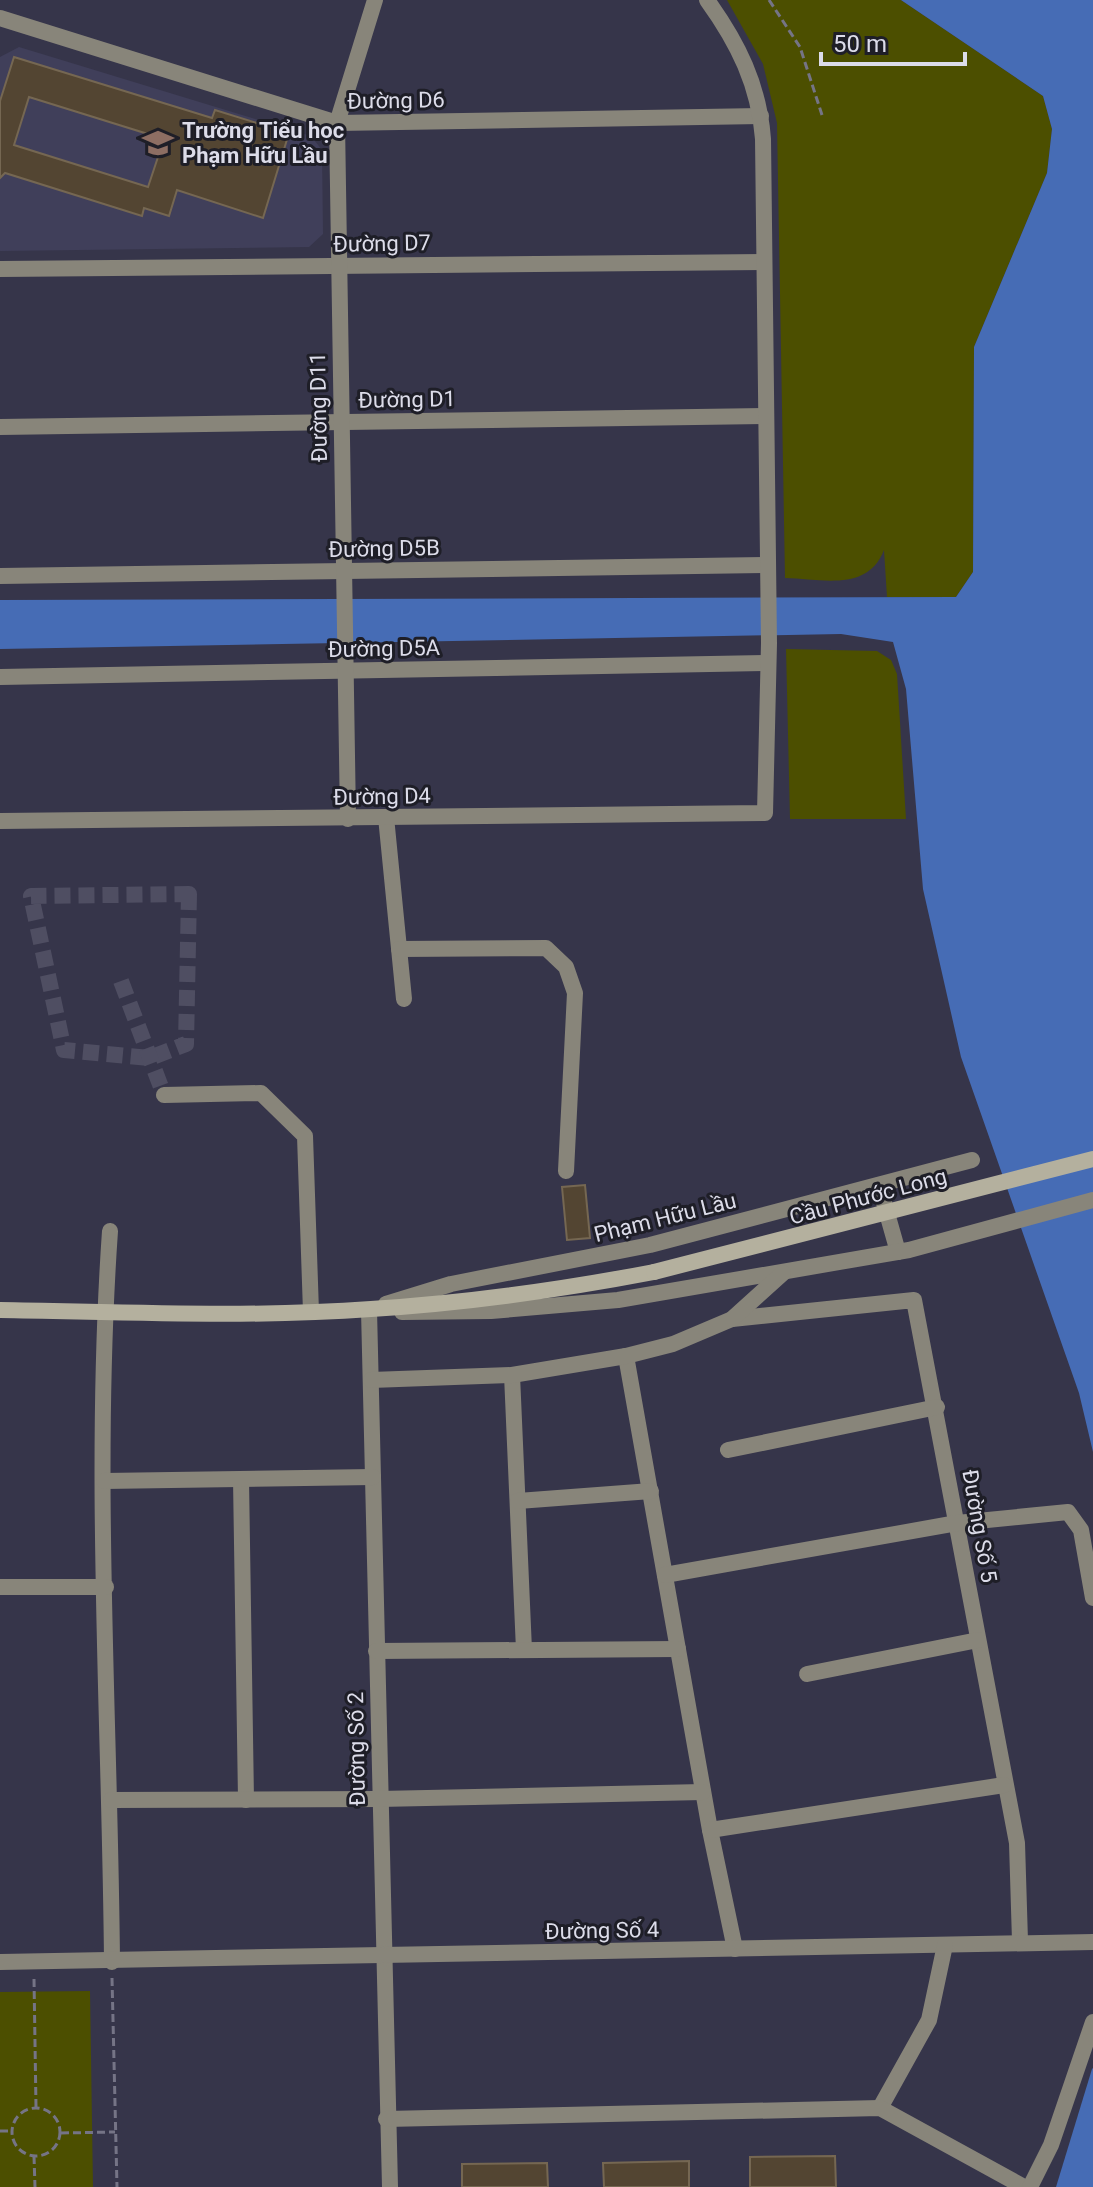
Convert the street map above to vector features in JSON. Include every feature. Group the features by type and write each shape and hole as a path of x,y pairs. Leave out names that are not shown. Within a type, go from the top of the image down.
{"main road":[{"name":"Cầu Phước Long","path":"654,1272 1093,1159"},
{"name":"Phạm Hữu Lầu","path":"0,1310 369,1310 509,1296 654,1272"}],"street":[{"name":"Đường D11","path":"348,819 343,670 337,123 375,0"},
{"path":"707,0 745,63 761,116 768,663"},
{"name":"Đường D6","path":"0,18 337,123 761,116"},
{"name":"Đường D7","path":"0,269 764,262"},
{"name":"Đường D1","path":"0,427 766,416"},
{"name":"Đường D5B","path":"0,576 342,578 768,565"},
{"name":"Đường D5A","path":"0,677 768,663"},
{"name":"Đường D4","path":"0,821 765,813 768,663"},
{"path":"386,817 404,999"},
{"path":"399,949 546,948 566,967 575,993 566,1171"},
{"path":"164,1095 261,1093 305,1136 311,1312"},
{"name":"Phạm Hữu Lầu","path":"369,1310 451,1284 650,1245 972,1160"},
{"path":"879,1185 904,1251 1093,1200"},
{"path":"0,1962 112,1962 104,1481 104,1311 110,1231"},
{"name":"Phạm Hữu Lầu","path":"369,1310 430,1314 554,1307 904,1251"},
{"path":"371,1380 512,1375 626,1356 673,1344 732,1319 785,1272"},
{"name":"Đường Số 5","path":"732,1319 914,1300 937,1407 1017,1843 1020,1941"},
{"name":"Đường Số 2","path":"369,1310 390,2187"},
{"path":"626,1356 703,1792 735,1949"},
{"path":"512,1375 524,1650"},
{"path":"728,1450 937,1407"},
{"path":"104,1481 373,1477"},
{"path":"241,1479 246,1800"},
{"path":"518,1501 651,1491"},
{"path":"665,1575 957,1523 1068,1512 1081,1530 1093,1598"},
{"path":"0,1587 106,1587"},
{"path":"807,1674 978,1640"},
{"path":"376,1651 678,1649"},
{"path":"710,1830 1004,1785"},
{"path":"111,1800 379,1799 703,1792"},
{"name":"Đường Số 4","path":"112,1962 1020,1941 1093,1942"},
{"path":"880,2108 929,2020 945,1945"},
{"path":"1030,2187 1051,2145 1093,2022"},
{"path":"386,2119 880,2108 1024,2187"}],"path":[{"path":"769,0 800,47 822,115"},
{"path":"33,1962 36,2107"},
{"path":"112,1962 117,2187"},
{"path":"36,2107 56,2118 61,2133 49,2153 34,2156 19,2150 12,2131 20,2113 36,2107"},
{"path":"0,2131 12,2131"},
{"path":"61,2133 115,2132"},
{"path":"34,2156 35,2187"}],"shaded area":[{"path":"727,0 901,0 1043,96 1052,129 1047,173 974,347 973,572 956,597 887,597 884,550 877,563 855,578 828,581 785,578 777,123 763,64"},
{"name":"Trường Tiểu học Phạm Hữu Lầu","path":"19,47 311,136 322,150 323,234 309,247 0,251 0,57"},
{"path":"786,649 877,651 891,660 897,674 906,819 790,819"},
{"path":"90,1991 93,2187 0,2187 0,1992"}],"water":[{"path":"901,0 1093,0 1093,1452 1079,1393 961,1057 923,889 906,689 893,642 841,634 0,649 0,600 956,597 973,572 974,347 1047,173 1052,129 1043,96"},
{"path":"1092,2069 1093,2187 1056,2187"}],"building":[{"path":"14,57 212,118 215,110 289,133 263,218 177,190 169,216 144,208 142,216 5,173 0,178 0,101","holes":["29,97 164,139 148,187 14,145"]},
{"path":"585,1185 590,1238 567,1240 562,1187"},
{"path":"835,2156 836,2187 750,2187 750,2157"},
{"path":"689,2161 689,2187 604,2187 603,2163"},
{"path":"547,2163 548,2187 462,2187 462,2164"}],"tunnel":[{"path":"189,894 186,1044 150,1058 64,1050 31,896 189,894"},
{"path":"121,981 164,1095"}],"place":[{"name":"Trường Tiểu học Phạm Hữu Lầu","path":"158,143"}]}
